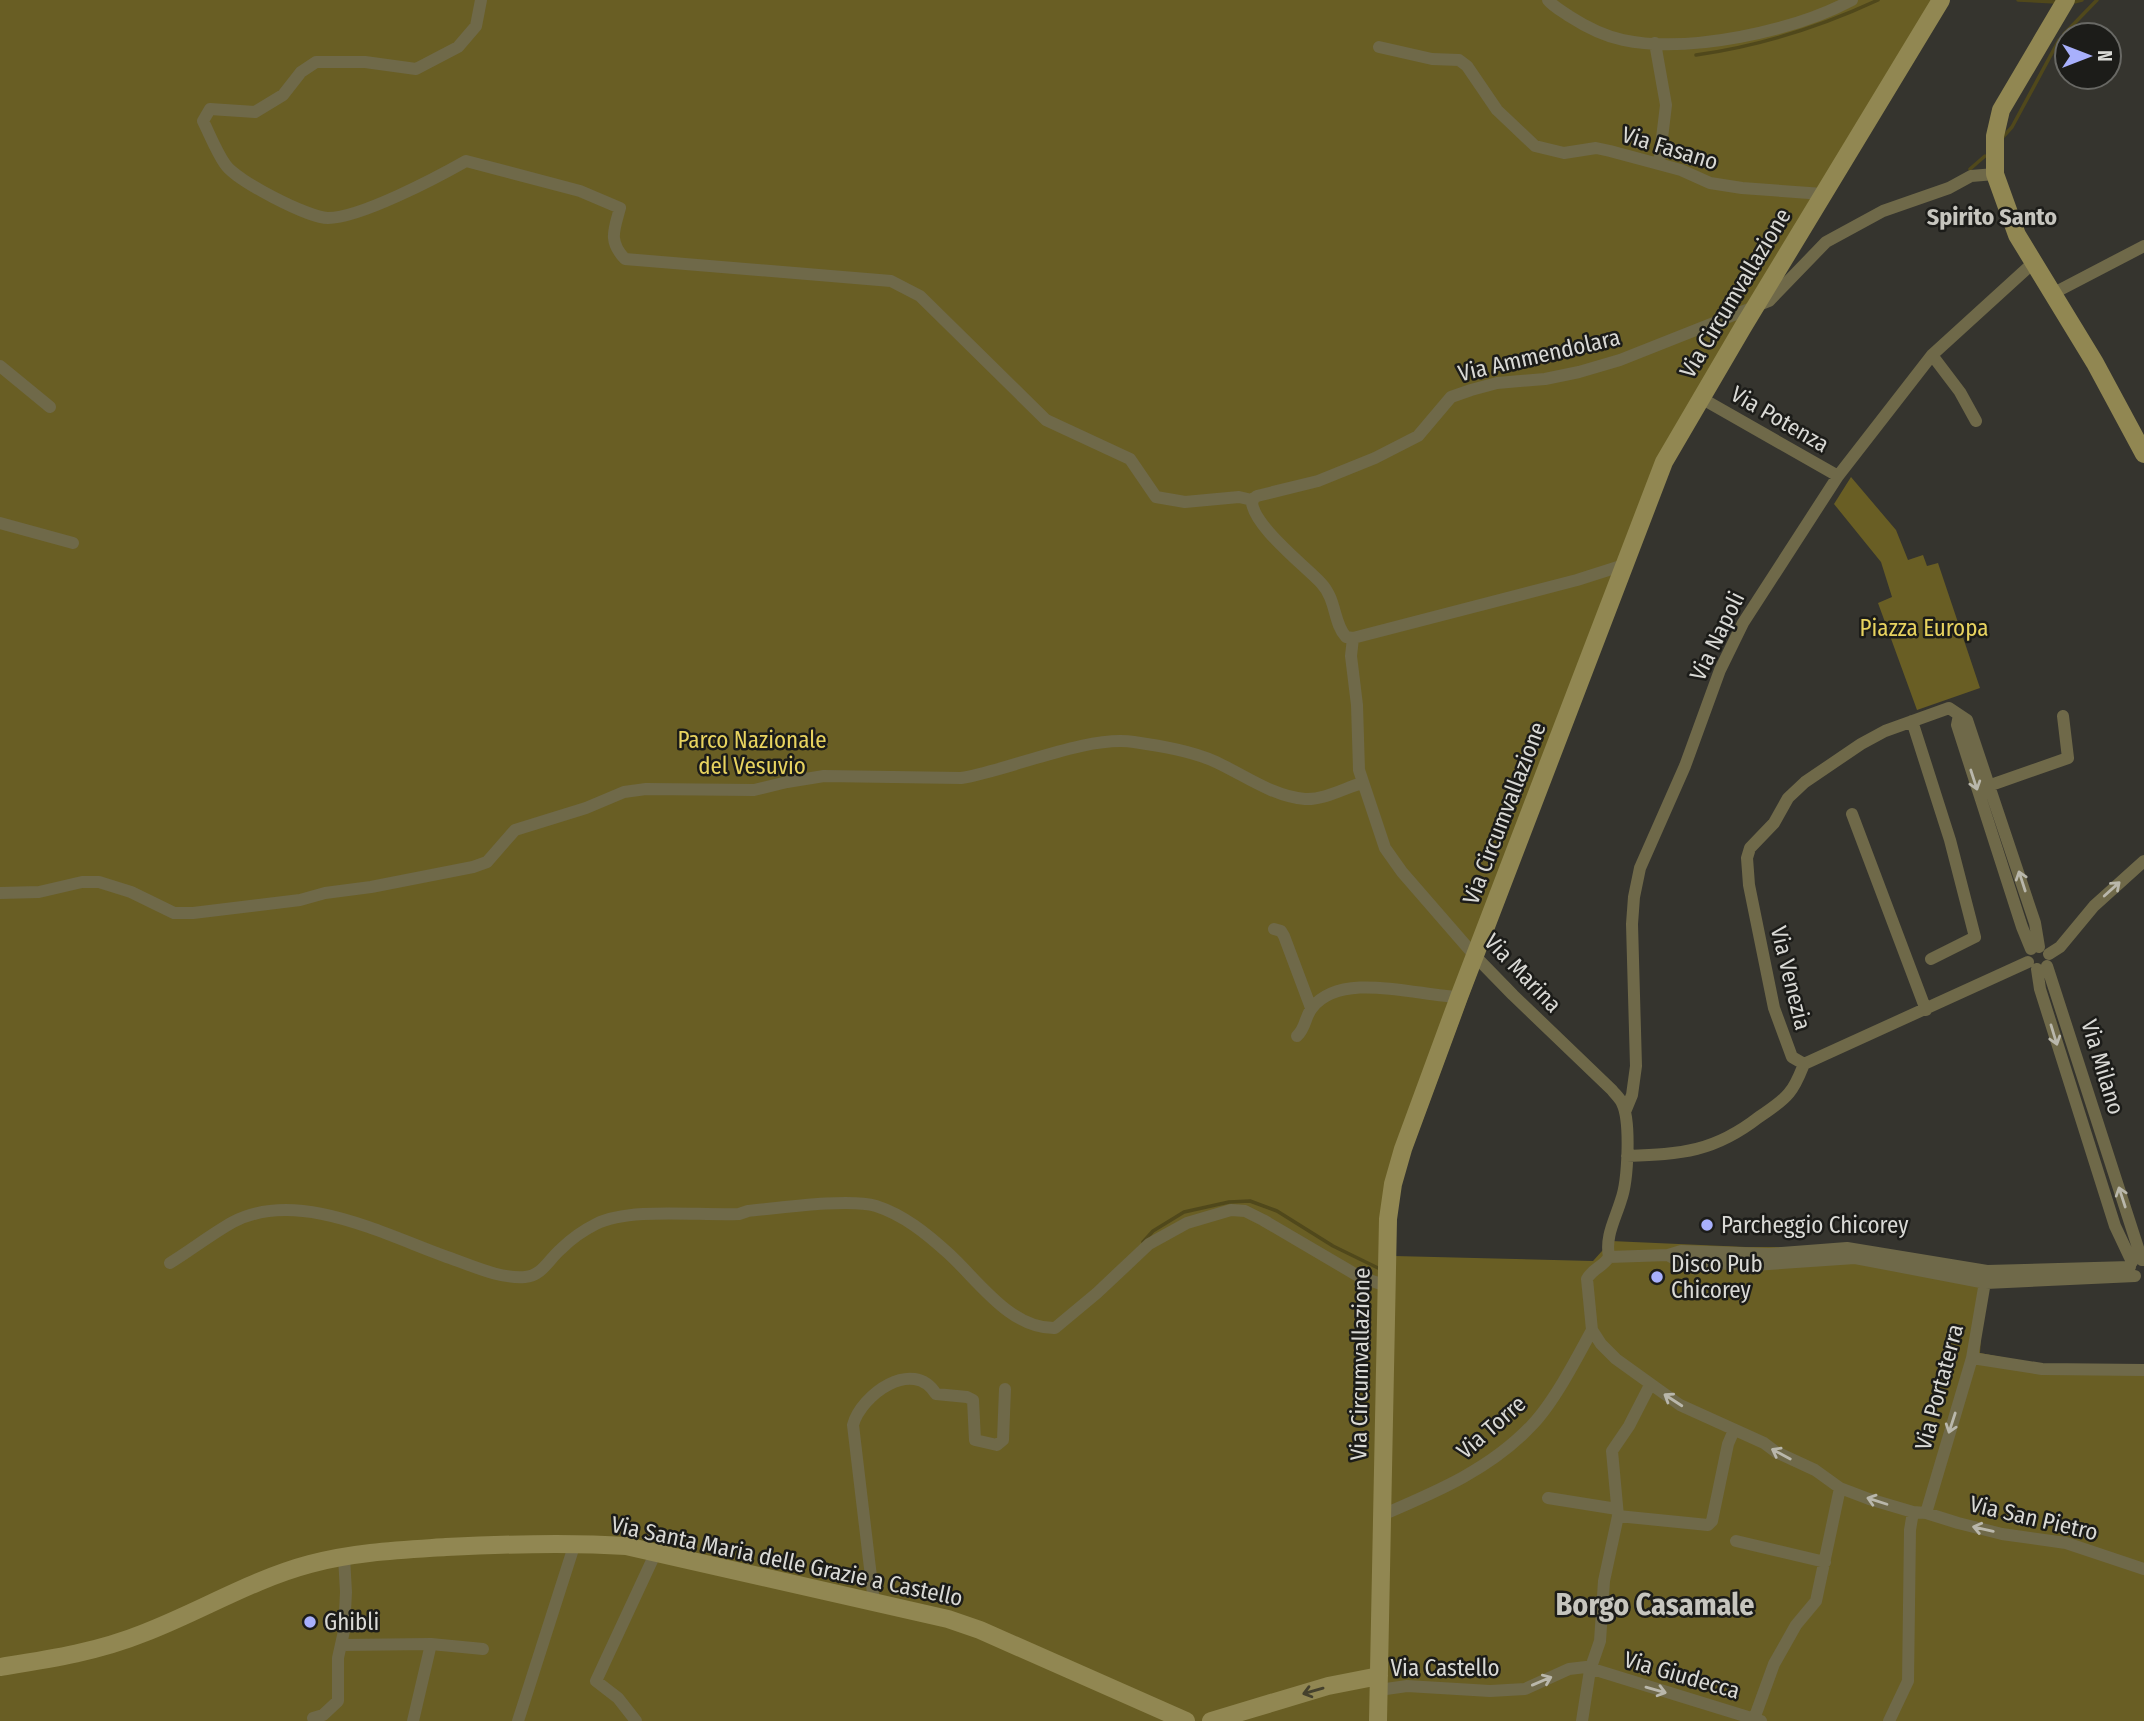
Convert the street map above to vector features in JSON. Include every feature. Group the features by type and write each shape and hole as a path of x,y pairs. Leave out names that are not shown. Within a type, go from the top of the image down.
{"street":[{"path":"481,0 476,26 458,47 416,69 365,62 316,62 301,72 282,95 255,112 211,109 203,121 226,166 250,184 290,205 326,218 351,215 466,162 580,191 620,208 613,234 615,248 625,259 891,281 920,296 1046,420 1130,458 1156,496 1185,502 1239,496 1252,500 1251,507 1260,520 1290,555 1331,594 1341,631 1346,637 1353,638 1577,580 1624,565"},
{"path":"1548,0 1581,24 1607,36 1625,41 1655,43 1703,42 1771,31 1837,8 1852,0"},
{"name":"Via Circumvallazione","path":"1378,1721 1388,1219 1393,1184 1404,1149 1459,997 1664,462 1941,0"},
{"path":"2066,0 2001,110 1995,136 1995,174 2017,236 2095,363 2142,447"},
{"path":"1655,43 1666,105 1659,163"},
{"name":"Via Fasano","path":"1379,47 1432,59 1460,60 1497,110 1535,146 1564,153 1596,148 1659,163 1710,183 1823,194"},
{"name":"Via Ammendolara","path":"1252,500 1257,496 1318,481 1375,458 1418,436 1451,397 1497,383 1545,379 1620,360 1769,301 1835,236 1883,211 1971,176 1995,174"},
{"path":"2052,294 2144,246"},
{"name":"Via Napoli","path":"1625,1112 1632,1095 1636,1066 1632,924 1640,868 1685,766 1720,670 1737,635 1838,476 1932,355 2034,263"},
{"path":"1932,355 1960,392 1976,421"},
{"path":"0,366 50,407"},
{"name":"Via Potenza","path":"1701,398 1838,476"},
{"path":"0,523 73,543"},
{"path":"0,893 39,891 82,882 99,882 131,891 174,913 300,900 487,862 515,831 586,808 624,792 646,789 754,790 824,776 961,778 1098,743 1132,741 1189,751 1278,791 1307,799 1362,783 1351,656 1353,638"},
{"path":"1931,959 1975,937 1950,840 1912,721 1949,708 1959,715"},
{"name":"Via Milano","path":"2139,1266 2039,958 2022,927 1956,725 1959,715 1967,720 1991,785 2035,923 2039,958 2040,989 2119,1236 2139,1266"},
{"path":"1991,785 2068,758 2063,716"},
{"name":"Via Venezia","path":"1912,721 1861,744 1805,782 1788,798 1774,823 1750,848 1747,858 1749,885 1774,1008 1792,1057 1804,1064 2060,947 2094,906 2144,860"},
{"name":"Via Marina","path":"1362,783 1385,848 1402,872 1475,956 1612,1090 1622,1102 1625,1112"},
{"path":"1852,814 1926,1010"},
{"path":"1274,929 1284,936 1311,1008 1308,1020 1297,1036"},
{"path":"1311,1008 1334,992 1348,987 1459,997"},
{"path":"1627,1156 1691,1151 1730,1138 1788,1094 1804,1064"},
{"path":"1592,1330 1587,1279 1589,1274 1605,1264 1609,1257 1607,1239 1623,1195 1627,1156 1625,1112"},
{"path":"170,1263 233,1222 262,1212 284,1209 348,1220 478,1268 525,1277 536,1275 561,1248 596,1224 619,1218 670,1213 739,1214 748,1211 851,1204 873,1205 895,1213 948,1254 998,1304 1013,1315 1048,1328 1055,1328 1149,1244 1187,1223 1231,1210 1245,1211 1360,1276 1387,1280"},
{"path":"2102,1267 2116,1258 2119,1236"},
{"path":"1609,1257 1668,1255 1680,1262 1754,1265 1855,1258 1986,1277 2139,1266"},
{"path":"1986,1277 2139,1266"},
{"name":"Via Portaterra","path":"1889,1721 1908,1681 1910,1530 1920,1513 1972,1358 1986,1277"},
{"name":"Via San Pietro","path":"1592,1330 1608,1352 1680,1405 1815,1469 1840,1488 1920,1513 2002,1534 2066,1543 2144,1569"},
{"name":"Via Torre","path":"1382,1515 1474,1472 1532,1425 1592,1330"},
{"path":"1972,1358 2042,1369 2144,1370"},
{"path":"874,1602 853,1425 858,1413 881,1390 897,1379 925,1381 936,1394 973,1400 975,1440 997,1445 1003,1440 1005,1388"},
{"path":"1582,1721 1590,1670 1600,1641 1604,1581 1618,1513 1612,1451 1629,1426 1650,1385"},
{"path":"1548,1498 1618,1513 1708,1525 1712,1521 1728,1444 1734,1430"},
{"path":"1758,1720 1774,1664 1796,1625 1816,1601 1840,1488"},
{"path":"1736,1541 1825,1562"},
{"name":"Via Santa Maria delle Grazie a Castello","path":"0,1667 104,1648 309,1564 377,1552 535,1542 575,1543 626,1546 656,1552 948,1619 980,1630 1186,1721"},
{"path":"518,1721 575,1543"},
{"path":"636,1721 618,1698 596,1682 656,1552"},
{"path":"313,1718 323,1715 338,1701 338,1658 346,1592 344,1557"},
{"path":"341,1645 431,1644 483,1649"},
{"path":"413,1721 431,1644"},
{"name":"Via Castello","path":"1379,1683 1490,1691 1525,1689 1569,1669 1586,1667 1590,1670"},
{"name":"Via Giudecca","path":"1590,1670 1758,1720"},
{"path":"1211,1721 1328,1686 1379,1683"}],"green space":[{"name":"Parco Nazionale del Vesuvio","path":"0,0 1948,0 1662,474 1399,1184 1394,1256 1593,1261 1611,1241 1746,1247 1859,1247 1985,1268 1980,1353 2048,1366 2144,1364 2144,1721 0,1721"},
{"name":"Piazza Europa","path":"1851,477 1896,530 1908,560 1923,555 1927,566 1938,563 1980,688 1917,710 1878,603 1892,597 1881,562 1834,504"}],"waterway":[{"path":"1696,55 1789,34 1878,0"},
{"path":"2018,0 2056,2"},
{"path":"2074,2 2082,0"},
{"path":"2077,21 2097,0"},
{"path":"2002,138 2012,127 2053,51"},
{"path":"1970,169 1985,156"},
{"path":"1143,1242 1153,1231 1184,1212 1229,1202 1250,1201 1277,1211 1333,1246 1378,1268"}],"place":[{"name":"Parcheggio Chicorey","path":"1707,1225"},
{"name":"Disco Pub Chicorey","path":"1657,1277"},
{"name":"Ghibli","path":"310,1622"}],"district":[{"name":"Spirito Santo","path":"1992,217"},
{"name":"Borgo Casamale","path":"1655,1605"}]}
